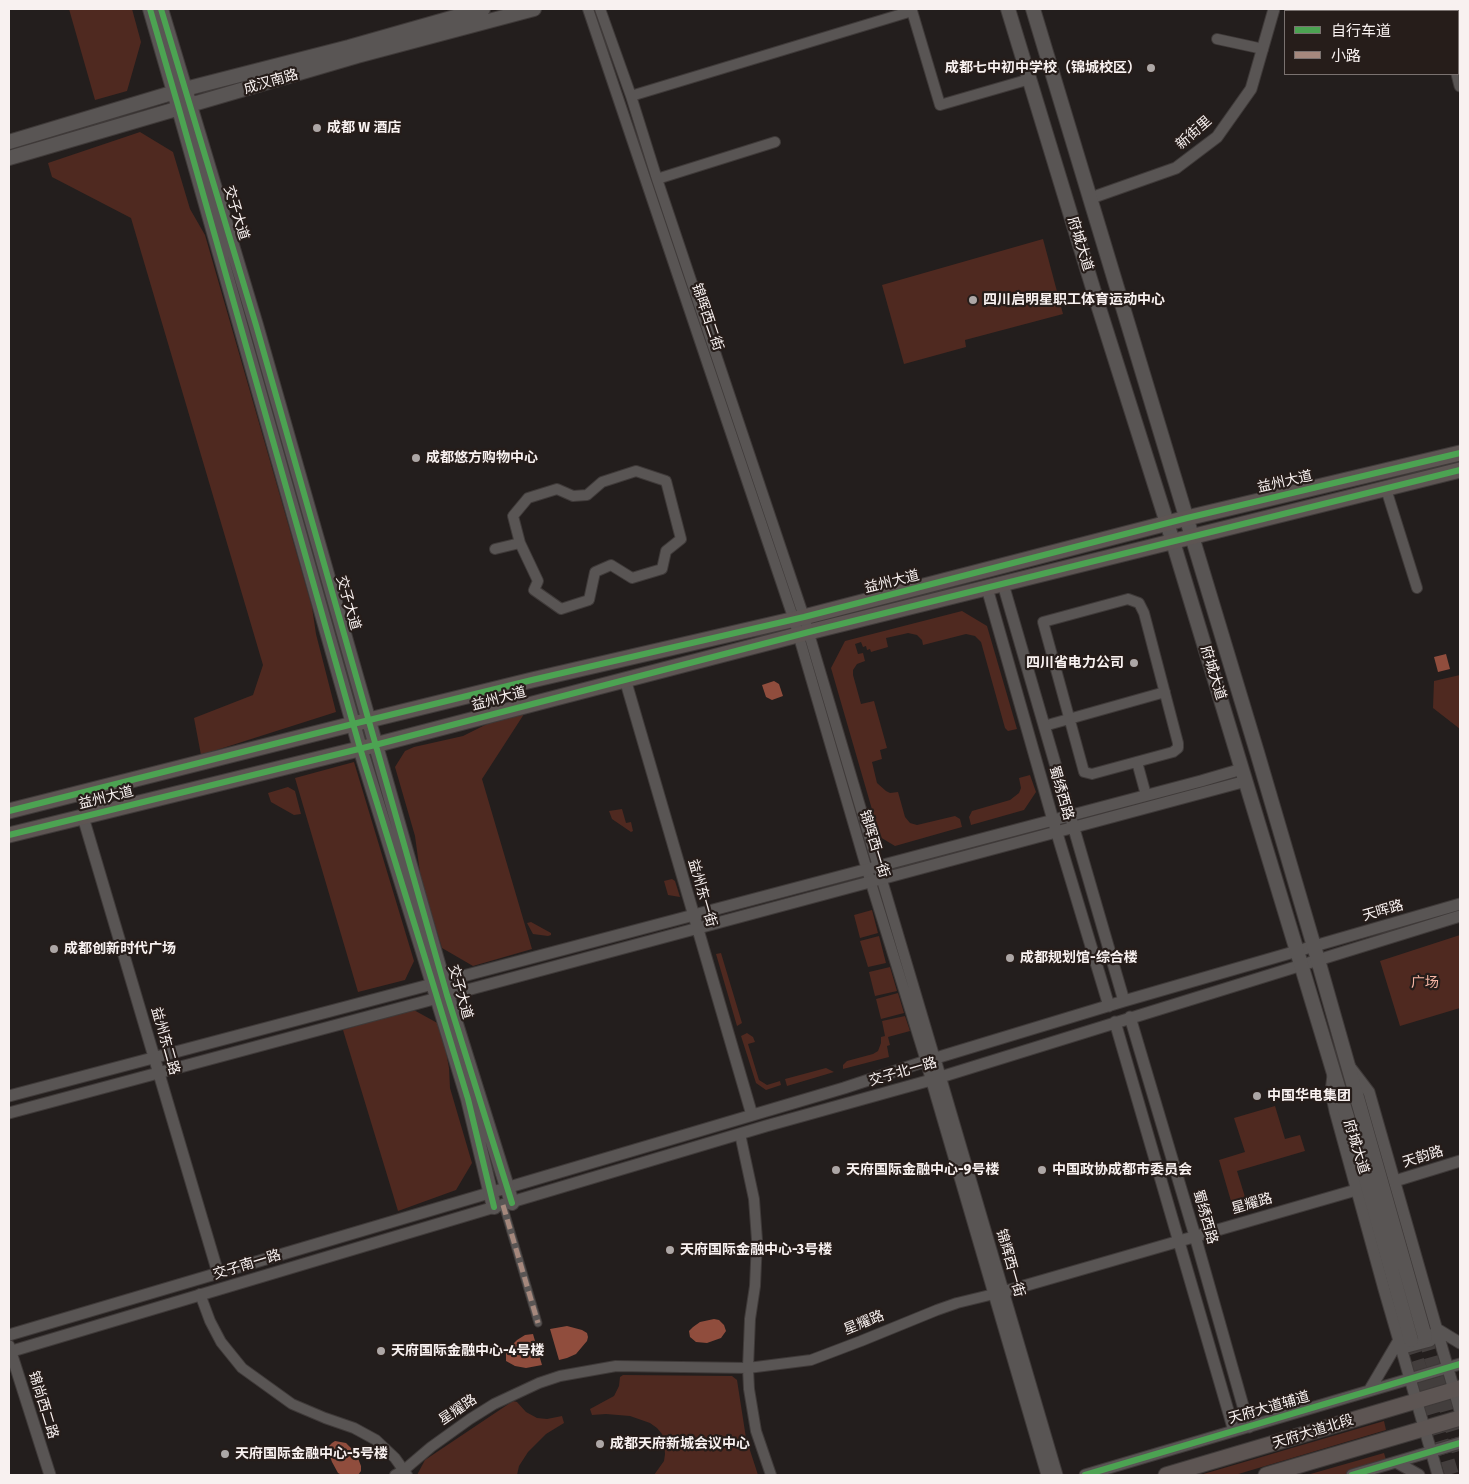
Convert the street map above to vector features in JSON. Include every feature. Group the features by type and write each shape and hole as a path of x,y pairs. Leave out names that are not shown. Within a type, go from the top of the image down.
{"main road":[{"name":"交子大道","path":"150,9 180,91 259,335 375,745 468,1099 500,1202"},
{"name":"交子大道","path":"161,9 180,91"},
{"name":"成汉南路","path":"9,142 180,91 349,47 483,9"},
{"name":"成汉南路","path":"9,158 357,56 534,9"},
{"name":"府城大道","path":"1008,9 1099,308 1168,524 1367,1183 1405,1340"},
{"name":"府城大道","path":"1033,9 1188,518 1347,1062 1431,1333"},
{"name":"交子大道","path":"185,107 360,748 507,1188 500,1202"},
{"name":"益州大道","path":"9,811 353,724 799,618 1188,518 1460,453"},
{"name":"益州大道","path":"9,835 375,745 625,679 1460,470"},
{"name":"天府大道北段","path":"1166,1475 1457,1389"},
{"name":"天府大道北段","path":"1266,1475 1460,1418"}],"street":[{"name":"锦晖西二街","path":"588,9 799,618"},
{"name":"锦晖西二街","path":"600,9 631,96 803,634"},
{"name":"新街里","path":"1091,198 1176,168 1217,137 1251,89 1274,9"},
{"path":"631,96 912,11 940,106 1030,79"},
{"path":"1217,39 1263,49"},
{"path":"657,179 775,142"},
{"path":"636,471 666,481 681,539 666,551 662,569 632,578 611,565 595,572 589,600 561,608 534,590 538,581 520,543 513,516 528,498 558,489 573,496 587,495 602,482 636,471"},
{"path":"1386,489 1417,588"},
{"path":"495,549 520,543"},
{"name":"蜀绣西路","path":"1003,584 1124,1001"},
{"name":"蜀绣西路","path":"987,588 1109,1006"},
{"path":"1128,599 1139,603 1144,613 1178,748 1173,752 1092,774 1084,772 1069,719 1043,622 1128,599"},
{"name":"锦晖西一街","path":"803,634 931,1060"},
{"name":"益州东一街","path":"625,679 752,1115"},
{"path":"1044,726 1165,692"},
{"path":"1138,762 1146,795"},
{"path":"1071,822 1146,795 1244,775"},
{"path":"9,1113 158,1072 693,916 873,868 1071,822 1244,775"},
{"name":"益州东二路","path":"83,817 218,1273"},
{"path":"9,1096 154,1058 697,928 876,880 1055,826"},
{"name":"天晖路","path":"1314,946 1460,904"},
{"name":"天晖路","path":"1318,960 1460,916"},
{"name":"交子北一路","path":"507,1188 844,1088 1124,1001 1314,946"},
{"name":"交子北一路","path":"500,1202 936,1078 1318,960"},
{"name":"蜀绣西路","path":"1130,1017 1249,1427"},
{"path":"1115,1022 1234,1431"},
{"name":"锦辉西一街","path":"931,1060 998,1293 1047,1475"},
{"path":"1347,1062 1369,1092 1395,1181 1431,1333 1457,1389 1460,1411"},
{"path":"1334,1073 1331,1092 1356,1190 1407,1347 1430,1341 1431,1333"},
{"path":"740,1134 754,1199 758,1240 755,1286 750,1319 749,1389 756,1431 771,1475"},
{"name":"天韵路","path":"1395,1181 1460,1161"},
{"name":"星耀路","path":"402,1474 431,1447 462,1424 494,1404 539,1383 560,1376 616,1366 748,1368 810,1360 957,1303 1077,1271 1356,1190"},
{"path":"500,1202 538,1323"},
{"name":"交子南一路","path":"9,1336 218,1273 500,1202"},
{"name":"交子南一路","path":"9,1349 200,1294 500,1202"},
{"name":"锦辉西一街","path":"998,1293 1057,1475"},
{"path":"200,1294 210,1321 221,1342 242,1368 292,1404 354,1428 376,1440 395,1458 402,1474"},
{"path":"1431,1333 1460,1343"},
{"path":"1405,1340 1410,1379 1438,1475"},
{"path":"1369,1391 1405,1340"},
{"name":"锦尚西二路","path":"9,1349 50,1475"},
{"name":"天府大道辅道","path":"1085,1475 1460,1364"},
{"path":"1352,1475 1460,1443"},
{"path":"1396,1462 1419,1475"}],"green space":[{"path":"69,9 132,9 141,42 127,91 95,100"},
{"path":"140,132 173,152 190,209 205,235 312,607 316,634 336,712 201,755 194,718 253,695 263,665 131,218 52,177 48,163"},
{"name":"四川启明星职工体育运动中心","path":"1043,239 1063,314 965,340 966,347 904,364 882,285"},
{"path":"962,611 987,626 1017,729 1008,731 1005,728 981,642 975,636 966,634 923,645 922,640 917,635 908,633 886,638 888,647 871,652 870,649 867,650 866,646 863,647 861,642 855,644 858,654 863,653 865,661 857,664 853,670 861,704 874,701 887,748 880,750 882,759 872,762 877,783 890,793 898,792 905,817 910,823 917,825 955,816 960,819 962,827 895,846 880,837 831,668 845,641"},
{"path":"1460,675 1460,729 1433,708 1434,681"},
{"path":"526,711 482,779 532,949 473,966 442,948 421,880 415,836 395,767 405,751 414,747 463,736 487,724"},
{"path":"354,762 414,961 405,980 358,992 295,778"},
{"path":"1030,775 1036,792 1024,810 971,825 969,817 972,811 1010,800 1019,793 1021,788 1019,778"},
{"path":"288,787 295,791 301,814 294,815 271,802 268,793"},
{"path":"622,809 626,823 631,822 633,831 631,832 612,819 609,811"},
{"path":"672,879 675,881 680,897 668,895 664,881"},
{"path":"872,910 878,933 860,938 854,915"},
{"path":"531,922 551,933 551,935 533,934 527,923"},
{"name":"广场","path":"1460,935 1460,1008 1400,1026 1380,961"},
{"path":"879,936 886,963 868,967 860,941"},
{"path":"721,953 742,1023 737,1026 716,954"},
{"path":"890,967 897,991 875,996 869,972"},
{"path":"898,993 904,1013 881,1019 876,999"},
{"path":"412,1009 441,1025 449,1068 450,1088 472,1163 456,1190 398,1211 343,1030"},
{"path":"905,1016 910,1031 888,1037 890,1045 887,1046 889,1057 843,1069 843,1065 847,1061 878,1051 881,1037 885,1036 882,1021"},
{"path":"747,1033 753,1037 755,1042 748,1044 759,1080 767,1085 780,1081 781,1085 766,1090 756,1083 741,1036"},
{"path":"826,1068 834,1072 787,1086 785,1079"},
{"path":"1275,1106 1285,1139 1300,1135 1305,1151 1237,1171 1245,1197 1231,1201 1219,1160 1245,1152 1234,1118"},
{"path":"623,1375 732,1376 737,1380 746,1438 758,1475 654,1475 664,1461 665,1454 664,1440 657,1428 650,1423 630,1416 592,1415 590,1409 614,1396 619,1386 620,1377"},
{"path":"513,1401 537,1418 547,1419 562,1416 564,1423 546,1434 528,1452 519,1466 517,1475 417,1475 425,1460"},
{"path":"1384,1421 1386,1430 1235,1475 1200,1475"},
{"path":"1384,1453 1387,1463 1347,1475 1307,1475"}],"shaded area":[{"path":"1446,654 1450,669 1438,672 1434,657"},
{"path":"774,681 779,684 783,696 772,700 766,697 762,685"},
{"path":"714,1319 719,1320 724,1325 726,1331 721,1338 707,1343 696,1342 690,1337 689,1331 693,1327 700,1322"},
{"path":"567,1326 582,1330 587,1333 588,1337 576,1354 559,1360 550,1329"},
{"path":"533,1334 542,1365 526,1368 515,1366 506,1361 506,1353 517,1340 525,1335"},
{"path":"335,1441 346,1443 356,1453 361,1466 361,1471 358,1475 342,1475 338,1473 328,1451 329,1446"}],"tunnel":[{"path":"1425,1337 1460,1456"},
{"path":"1411,1340 1452,1475"}],"marked path":[{"path":"503,1205 538,1323"}],"cycle path":[{"path":"150,9 360,748 468,1099 494,1207"},
{"path":"161,9 256,325 447,995 512,1203"},
{"path":"9,811 532,680 804,617 1187,518 1460,453"},
{"path":"9,835 375,745 809,632 1460,470"},
{"path":"1085,1475 1460,1364"},
{"path":"1352,1475 1460,1443"}],"place":[{"name":"成都七中初中学校（锦城校区）","path":"1151,68"},
{"name":"成都 W 酒店","path":"317,128"},
{"name":"四川启明星职工体育运动中心","path":"973,300"},
{"name":"成都悠方购物中心","path":"416,458"},
{"name":"四川省电力公司","path":"1134,663"},
{"name":"成都创新时代广场","path":"54,949"},
{"name":"成都规划馆-综合楼","path":"1010,958"},
{"name":"中国华电集团","path":"1257,1096"},
{"name":"天府国际金融中心-9号楼","path":"836,1170"},
{"name":"中国政协成都市委员会","path":"1042,1170"},
{"name":"天府国际金融中心-3号楼","path":"670,1250"},
{"name":"天府国际金融中心-4号楼","path":"381,1351"},
{"name":"成都天府新城会议中心","path":"600,1444"},
{"name":"天府国际金融中心-5号楼","path":"225,1454"}]}
